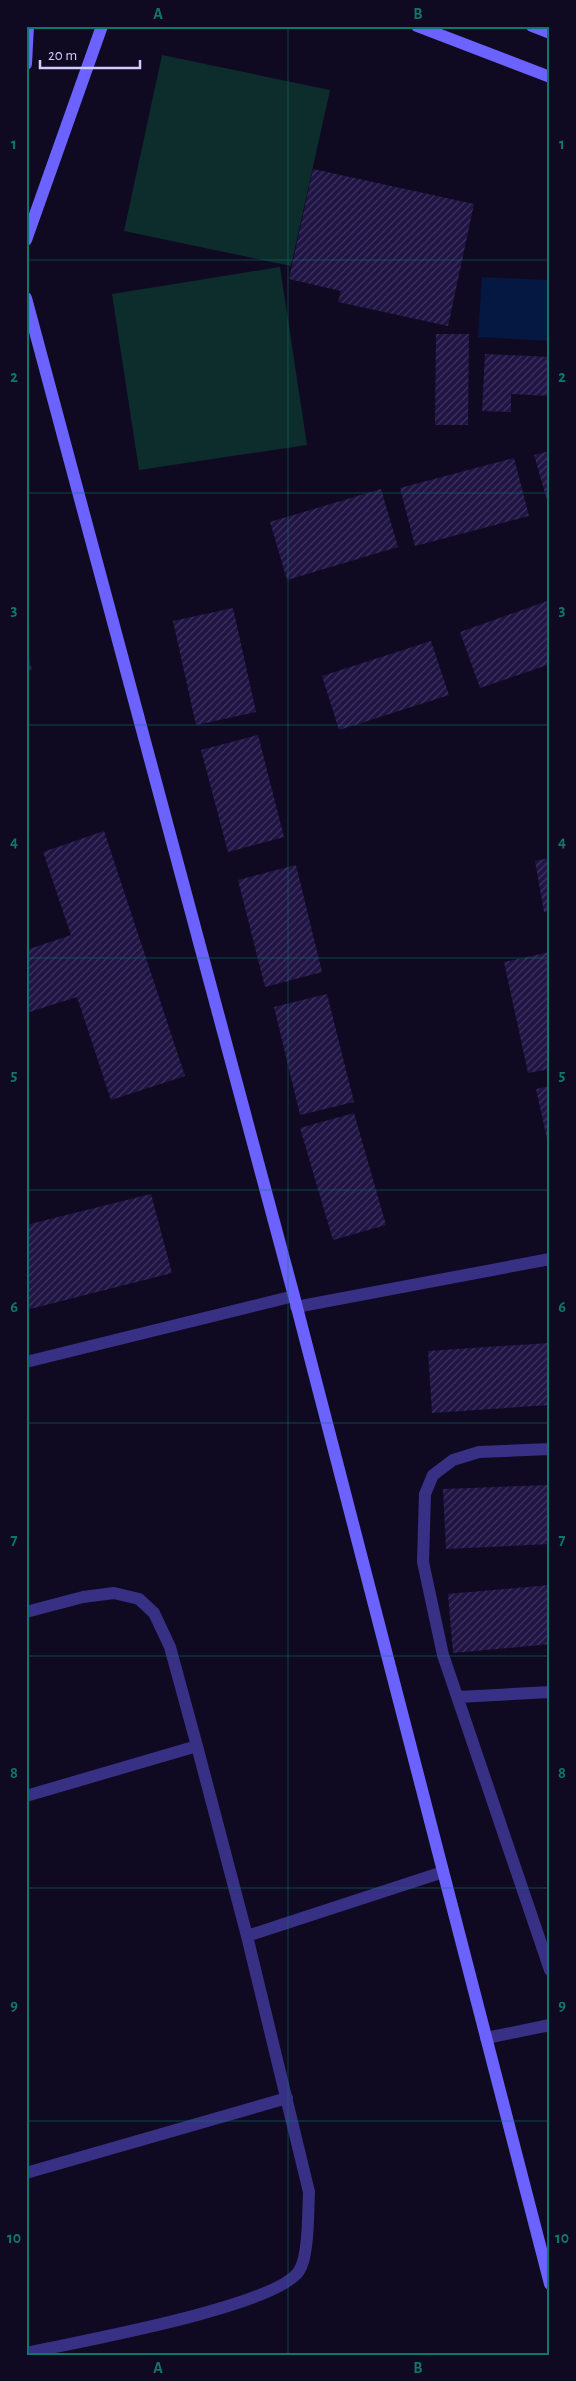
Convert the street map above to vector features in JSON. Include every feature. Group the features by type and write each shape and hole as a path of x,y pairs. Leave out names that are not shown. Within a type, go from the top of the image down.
{"street":[{"path":"26,64 28,26"},
{"path":"26,240 102,26"},
{"path":"417,26 550,77"},
{"path":"532,26 550,33"},
{"path":"26,298 295,1302 550,2284"},
{"path":"26,1362 295,1302 550,1259"},
{"path":"550,1450 479,1452 453,1460 433,1475 424,1494 423,1562 444,1655 550,1970"},
{"path":"26,1612 84,1597 114,1593 139,1599 154,1613 170,1647 197,1746 247,1936 309,2192 308,2235 300,2270 277,2289 232,2306 26,2353"},
{"path":"458,1697 550,1692"},
{"path":"26,1796 197,1746"},
{"path":"247,1936 443,1872"},
{"path":"486,2038 550,2025"},
{"path":"26,2173 287,2098"}],"green space":[{"path":"162,55 330,90 291,266 124,231"},
{"path":"280,267 307,445 139,470 112,294"}],"water":[{"path":"482,277 550,280 550,341 478,337"}],"building":[{"path":"313,169 474,204 448,326 338,302 341,291 289,279"},
{"path":"436,334 469,334 468,425 435,425"},
{"path":"485,354 550,357 550,396 511,394 511,412 482,411"},
{"path":"550,451 550,507 549,507 534,455"},
{"path":"514,458 529,516 415,546 400,488"},
{"path":"381,489 398,547 287,580 270,522"},
{"path":"550,600 550,664 480,688 460,632"},
{"path":"233,608 256,712 196,725 173,621"},
{"path":"431,641 449,695 339,730 322,676"},
{"path":"26,649 32,670 26,672"},
{"path":"258,735 284,837 228,852 201,750"},
{"path":"104,831 185,1076 111,1100 77,997 26,1013 26,950 71,935 43,852"},
{"path":"550,858 550,911 544,912 535,861"},
{"path":"296,865 322,972 265,987 238,880"},
{"path":"550,952 550,1069 528,1073 504,962"},
{"path":"327,994 354,1102 300,1115 274,1007"},
{"path":"550,1086 550,1148 549,1148 536,1089"},
{"path":"354,1113 386,1225 333,1240 300,1128"},
{"path":"151,1194 172,1273 26,1310 26,1225"},
{"path":"550,1343 550,1405 432,1413 428,1351"},
{"path":"550,1485 550,1544 446,1549 443,1489"},
{"path":"550,1585 550,1644 453,1653 448,1594"}]}
